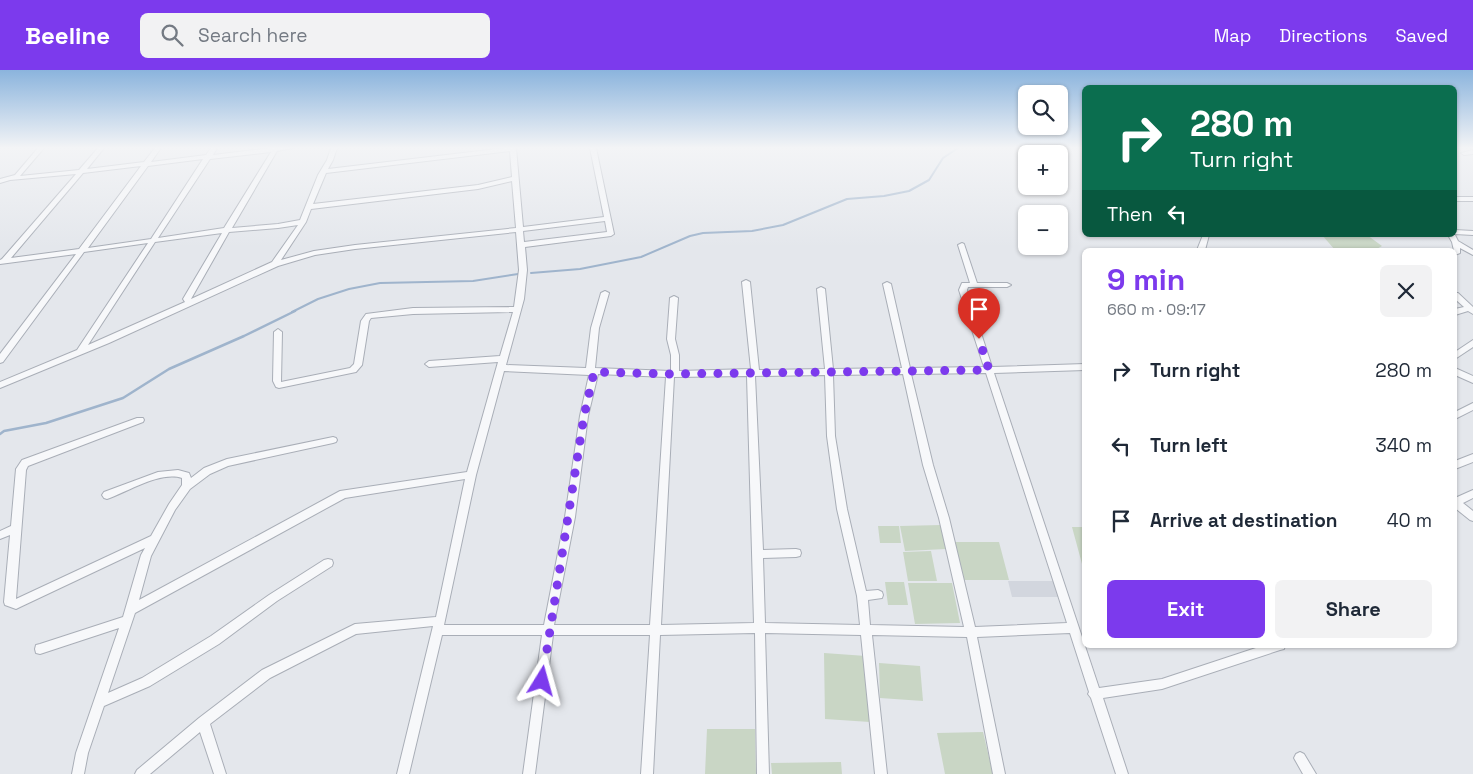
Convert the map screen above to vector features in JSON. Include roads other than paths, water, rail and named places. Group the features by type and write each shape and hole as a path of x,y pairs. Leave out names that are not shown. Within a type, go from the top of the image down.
{"street":[{"path":"2,263 73,181"},
{"path":"0,360 133,181"},
{"path":"80,351 192,181"},
{"path":"191,303 187,299 257,181"},
{"path":"275,264 303,222 319,181"},
{"path":"308,207 478,187 504,181"},
{"path":"403,774 439,625 471,475 517,309 523,270 516,181"},
{"path":"520,245 611,234 600,181"},
{"path":"1457,199 1473,199"},
{"path":"0,385 191,303 275,264 314,253 608,219"},
{"path":"2,263 152,240 303,222"},
{"path":"1457,232 1473,232"},
{"path":"1452,237 1456,242 1473,253"},
{"path":"1456,242 1457,248"},
{"path":"962,245 974,285"},
{"path":"746,282 753,372 763,774"},
{"path":"887,284 928,464 944,518 971,632 999,774"},
{"path":"1007,285 965,285 963,290 1094,694 1122,774"},
{"path":"821,289 829,372 831,436 842,509 862,596 881,774"},
{"path":"529,774 548,630 570,517 592,372 595,328 605,293"},
{"path":"1457,297 1471,309"},
{"path":"647,774 672,374 675,355 671,340 674,298"},
{"path":"278,332 277,381 279,384 353,370 358,365 365,321 370,316 413,311 517,309"},
{"path":"1457,312 1471,309"},
{"path":"1457,355 1473,343"},
{"path":"429,364 502,364 592,372 672,374 1082,367"},
{"path":"1457,372 1473,380"},
{"path":"1457,415 1473,406"},
{"path":"140,420 30,459 21,468 14,529 9,602 16,604 154,539"},
{"path":"78,774 82,753 131,610 146,554 172,507 187,486 207,471 227,463 333,440"},
{"path":"1457,464 1473,458"},
{"path":"107,495 156,476 173,473 182,473 186,476 187,486"},
{"path":"131,610 343,494 471,475"},
{"path":"1457,501 1473,494"},
{"path":"1457,504 1473,516"},
{"path":"0,535 14,529"},
{"path":"758,554 796,552"},
{"path":"100,702 146,682 215,640 273,598 328,563"},
{"path":"862,596 878,595"},
{"path":"40,649 127,622"},
{"path":"141,774 203,722 266,674 355,629 439,625 548,630 759,628 971,632 1074,628"},
{"path":"1094,694 1162,684 1271,648"},
{"path":"203,722 220,774"},
{"path":"1300,758 1310,774"}],"waterway":[{"path":"531,273 580,269 641,257 690,236 703,233 752,231 783,225 847,199 884,196 909,191 927,181"},
{"path":"292,312 318,299 349,289 380,283 473,281 518,274"},
{"path":"0,434 4,431 46,423 123,398 169,369 295,311"}]}
